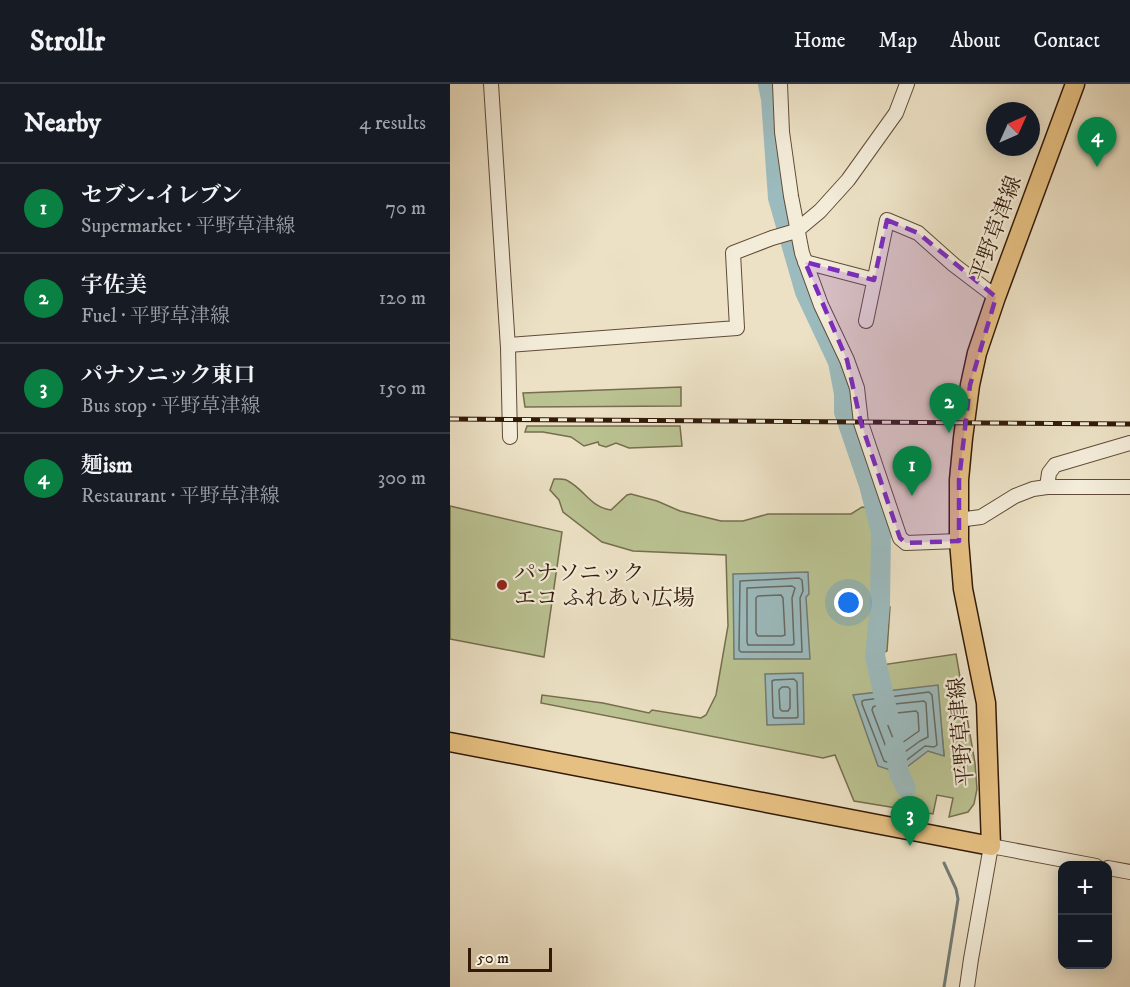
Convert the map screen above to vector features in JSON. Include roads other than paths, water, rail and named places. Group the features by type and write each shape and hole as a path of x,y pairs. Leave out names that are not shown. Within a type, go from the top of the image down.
{"main road":[{"name":"平野草津線","path":"991,846 986,703 963,589 959,541 959,480 963,438 977,353 1075,84"},
{"path":"450,742 991,846"}],"street":[{"path":"490,84 508,345 510,437"},
{"path":"780,84 790,233 805,262 821,305 851,369 857,388 861,423 900,538 906,543 959,541"},
{"path":"508,345 737,328 733,253 790,233 820,211 848,180 896,113 908,84"},
{"path":"866,321 887,220 918,233 954,265 996,297"},
{"path":"805,262 874,280"},
{"path":"1047,487 1048,473 1055,465 1130,443"},
{"path":"958,520 981,517 1015,496 1033,489 1130,487"},
{"path":"967,987 991,846 1070,861"},
{"path":"1112,869 1130,872"}],"water":[{"path":"808,572 809,594 806,597 810,659 734,659 733,574"},
{"path":"803,673 804,724 767,725 765,674"},
{"path":"938,685 944,756 928,751 899,773 878,766 853,695"}],"waterway":[{"path":"768,84 778,198 805,292 838,362 844,394 844,412 869,485 881,532 880,605 875,656 888,715"},
{"path":"895,747 899,773 906,788"},
{"path":"944,863 958,899 944,987"}],"railway":[{"path":"450,419 1130,424"}],"place":[{"name":"麺ism","path":"1097,167"},
{"name":"宇佐美","path":"949,433"},
{"name":"セブン-イレブン","path":"912,496"},
{"name":"パナソニック エコ ふれあい広場","path":"502,585"},
{"name":"パナソニック東口","path":"910,846"}]}
